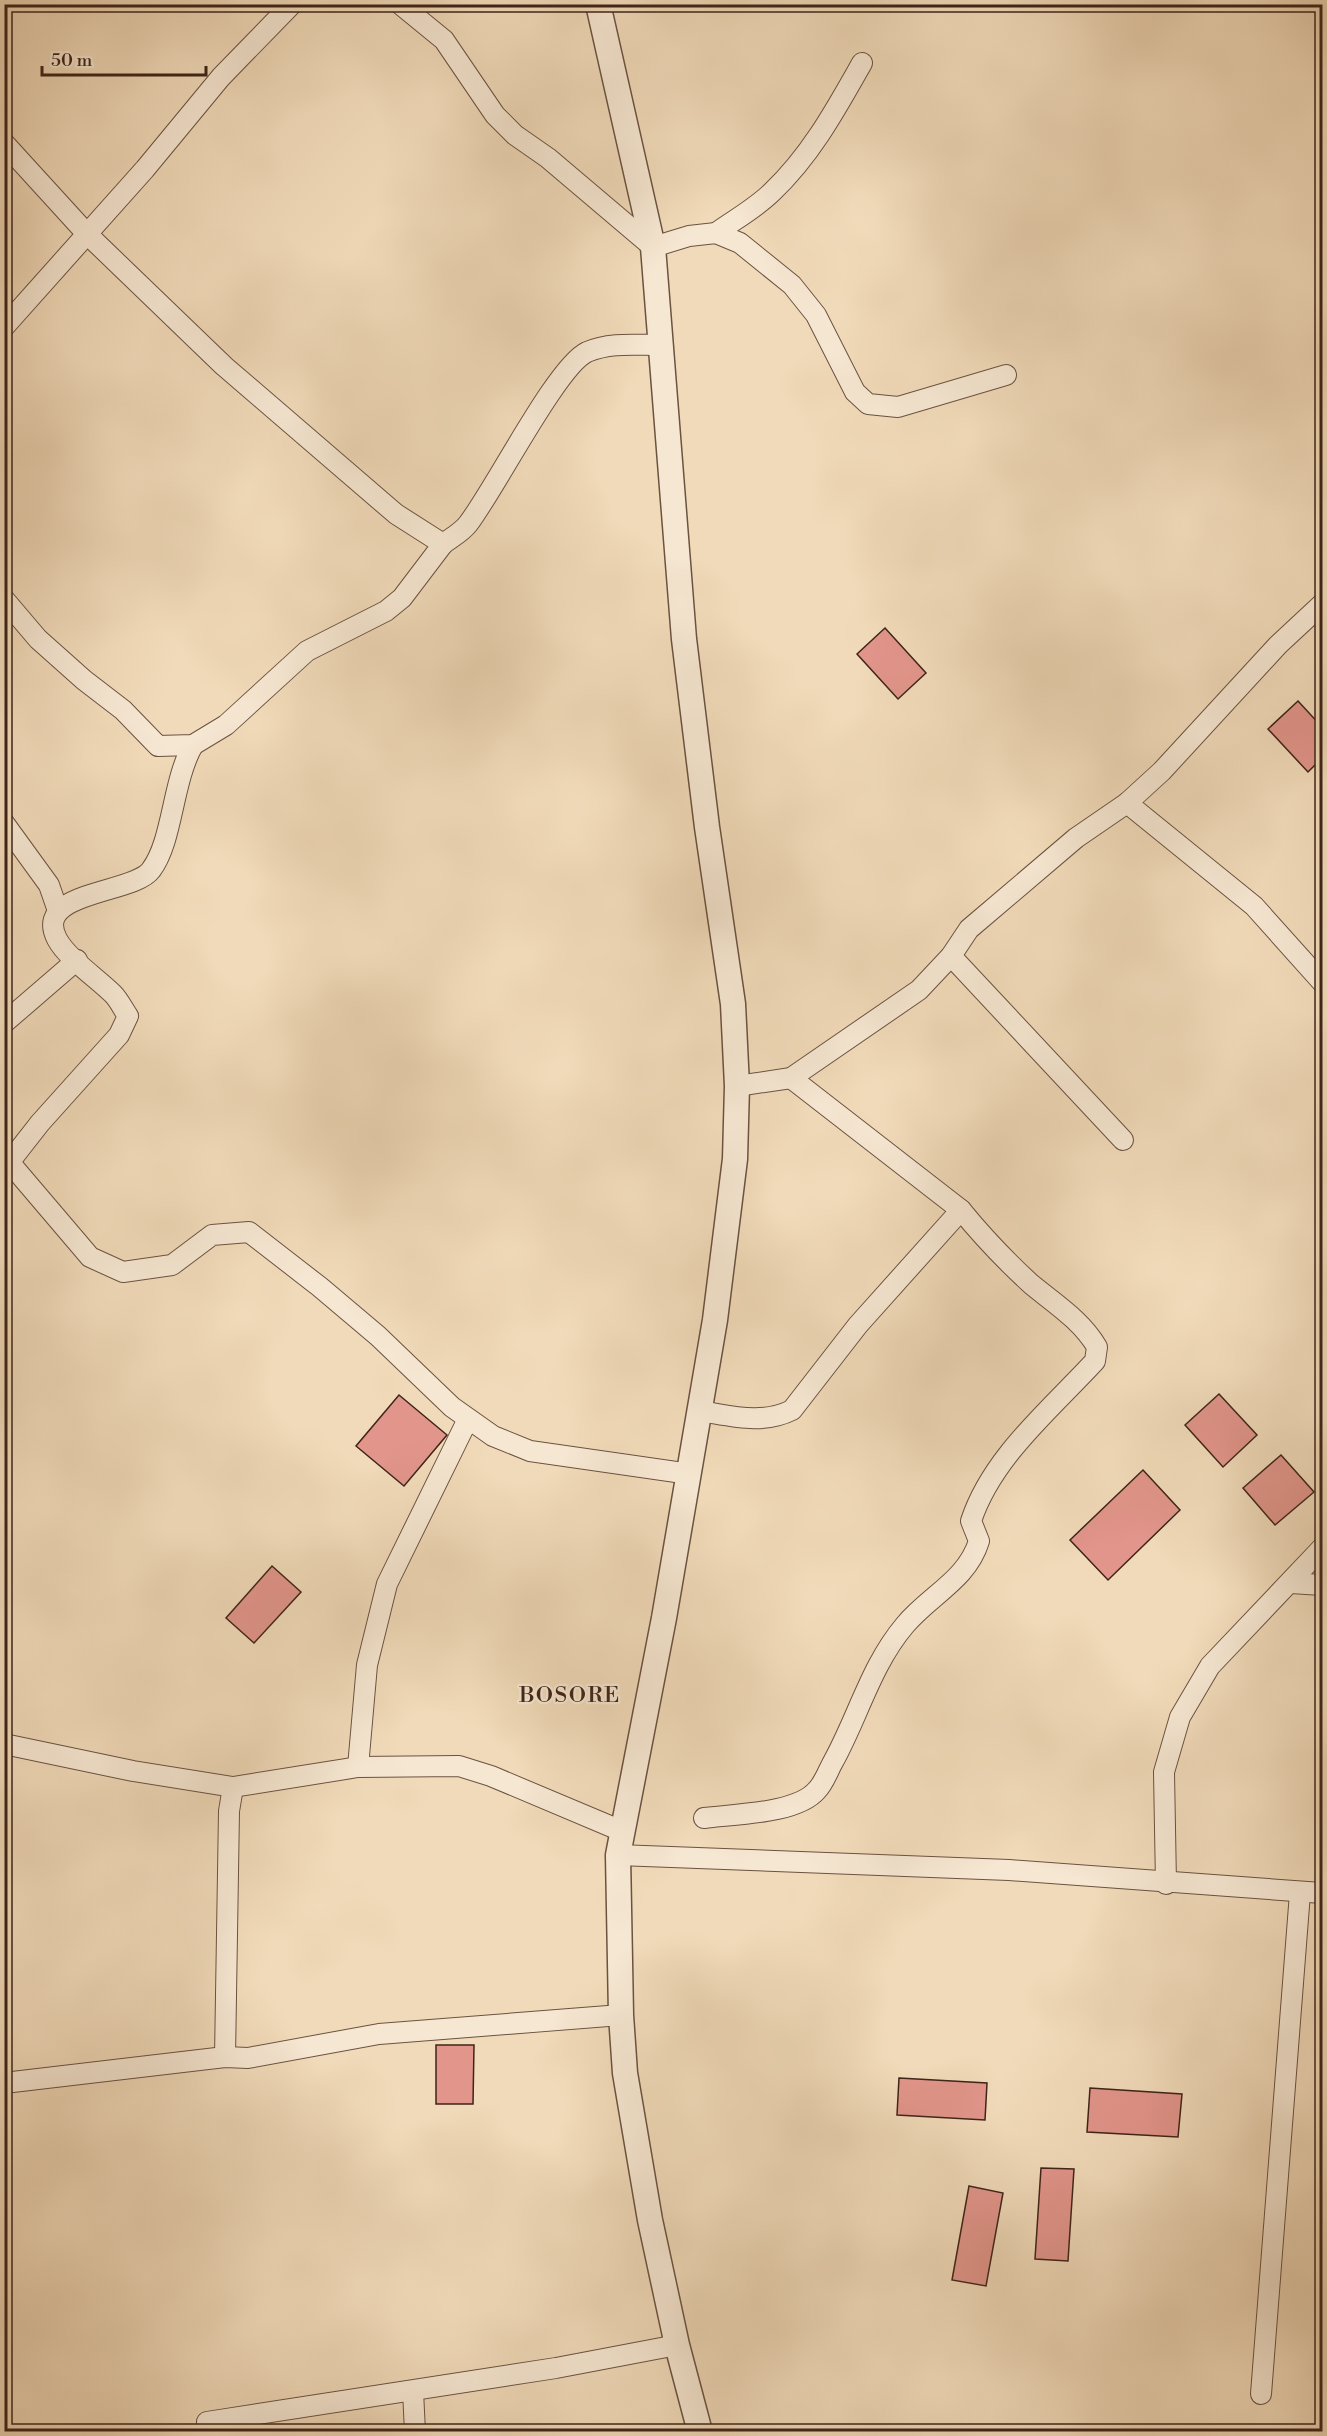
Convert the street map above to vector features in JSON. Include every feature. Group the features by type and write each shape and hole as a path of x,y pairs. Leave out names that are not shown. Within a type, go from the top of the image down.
{"street":[{"path":"4,327 145,169 221,77 292,4"},
{"path":"400,4 444,40 495,115 516,135 548,158 653,247"},
{"path":"598,4 653,247 684,639 707,827 734,1004 737,1086 735,1159 729,1222 690,1474 618,1855 621,2015 625,2073 650,2220 677,2345 700,2432"},
{"path":"716,233 771,194 791,172 816,141 862,63"},
{"path":"4,143 87,234 249,388 396,514 443,544"},
{"path":"653,247 689,236 716,233 740,243 792,285 816,315 855,392 868,404 898,407 1006,375"},
{"path":"58,911 79,897 135,883 150,873 159,858 186,757 193,745 226,725 307,651 386,611 402,598 443,544 466,526 505,470 562,375 585,353 608,345 659,345"},
{"path":"4,599 39,639 84,680 123,710 158,746 193,745"},
{"path":"737,1086 791,1078 919,990 951,956 969,929 1076,838 1127,803 1162,771 1278,645 1323,604"},
{"path":"1127,803 1254,906 1323,982"},
{"path":"4,824 50,885 58,911 53,926 57,940 114,995 128,1016 118,1035 40,1123 7,1166 90,1257 123,1272 172,1264 212,1235 249,1232 345,1308 468,1419 493,1436 530,1451 690,1474"},
{"path":"951,956 1124,1140"},
{"path":"4,1023 76,960"},
{"path":"704,1818 793,1806 817,1791 857,1716 877,1667 905,1624 950,1585 974,1557 979,1540 971,1521 979,1496 1005,1458 1095,1361 1097,1347 1086,1329 1031,1284 984,1239 961,1210 791,1078"},
{"path":"700,1411 759,1420 780,1416 792,1410 858,1325 961,1210"},
{"path":"358,1767 367,1665 387,1584 468,1419"},
{"path":"1166,1884 1164,1772 1180,1717 1210,1666 1323,1548"},
{"path":"1291,1583 1323,1585"},
{"path":"4,1744 133,1771 233,1787 358,1767 459,1766 507,1783 624,1832"},
{"path":"225,2057 229,1811 233,1787"},
{"path":"618,1855 1009,1870 1166,1884 1323,1893"},
{"path":"1261,2394 1300,1893"},
{"path":"4,2083 225,2057 248,2058 379,2034 621,2015"},
{"path":"207,2422 413,2391 677,2345"},
{"path":"413,2391 415,2432"}],"building":[{"path":"885,628 926,673 898,699 857,654"},
{"path":"1298,701 1322,727 1322,758 1308,772 1268,729"},
{"path":"1219,1394 1257,1435 1223,1467 1185,1425"},
{"path":"399,1395 447,1435 404,1486 356,1446"},
{"path":"1281,1455 1314,1492 1275,1525 1243,1488"},
{"path":"1143,1470 1180,1510 1108,1580 1070,1540"},
{"path":"272,1566 301,1592 254,1643 226,1618"},
{"path":"436,2045 474,2045 473,2104 436,2104"},
{"path":"899,2078 987,2083 985,2120 897,2115"},
{"path":"1090,2088 1182,2094 1178,2137 1087,2132"},
{"path":"1041,2168 1074,2169 1068,2261 1035,2259"},
{"path":"969,2186 1003,2193 986,2286 952,2280"}],"district":[{"name":"BOSORE","path":"570,1694"}]}
